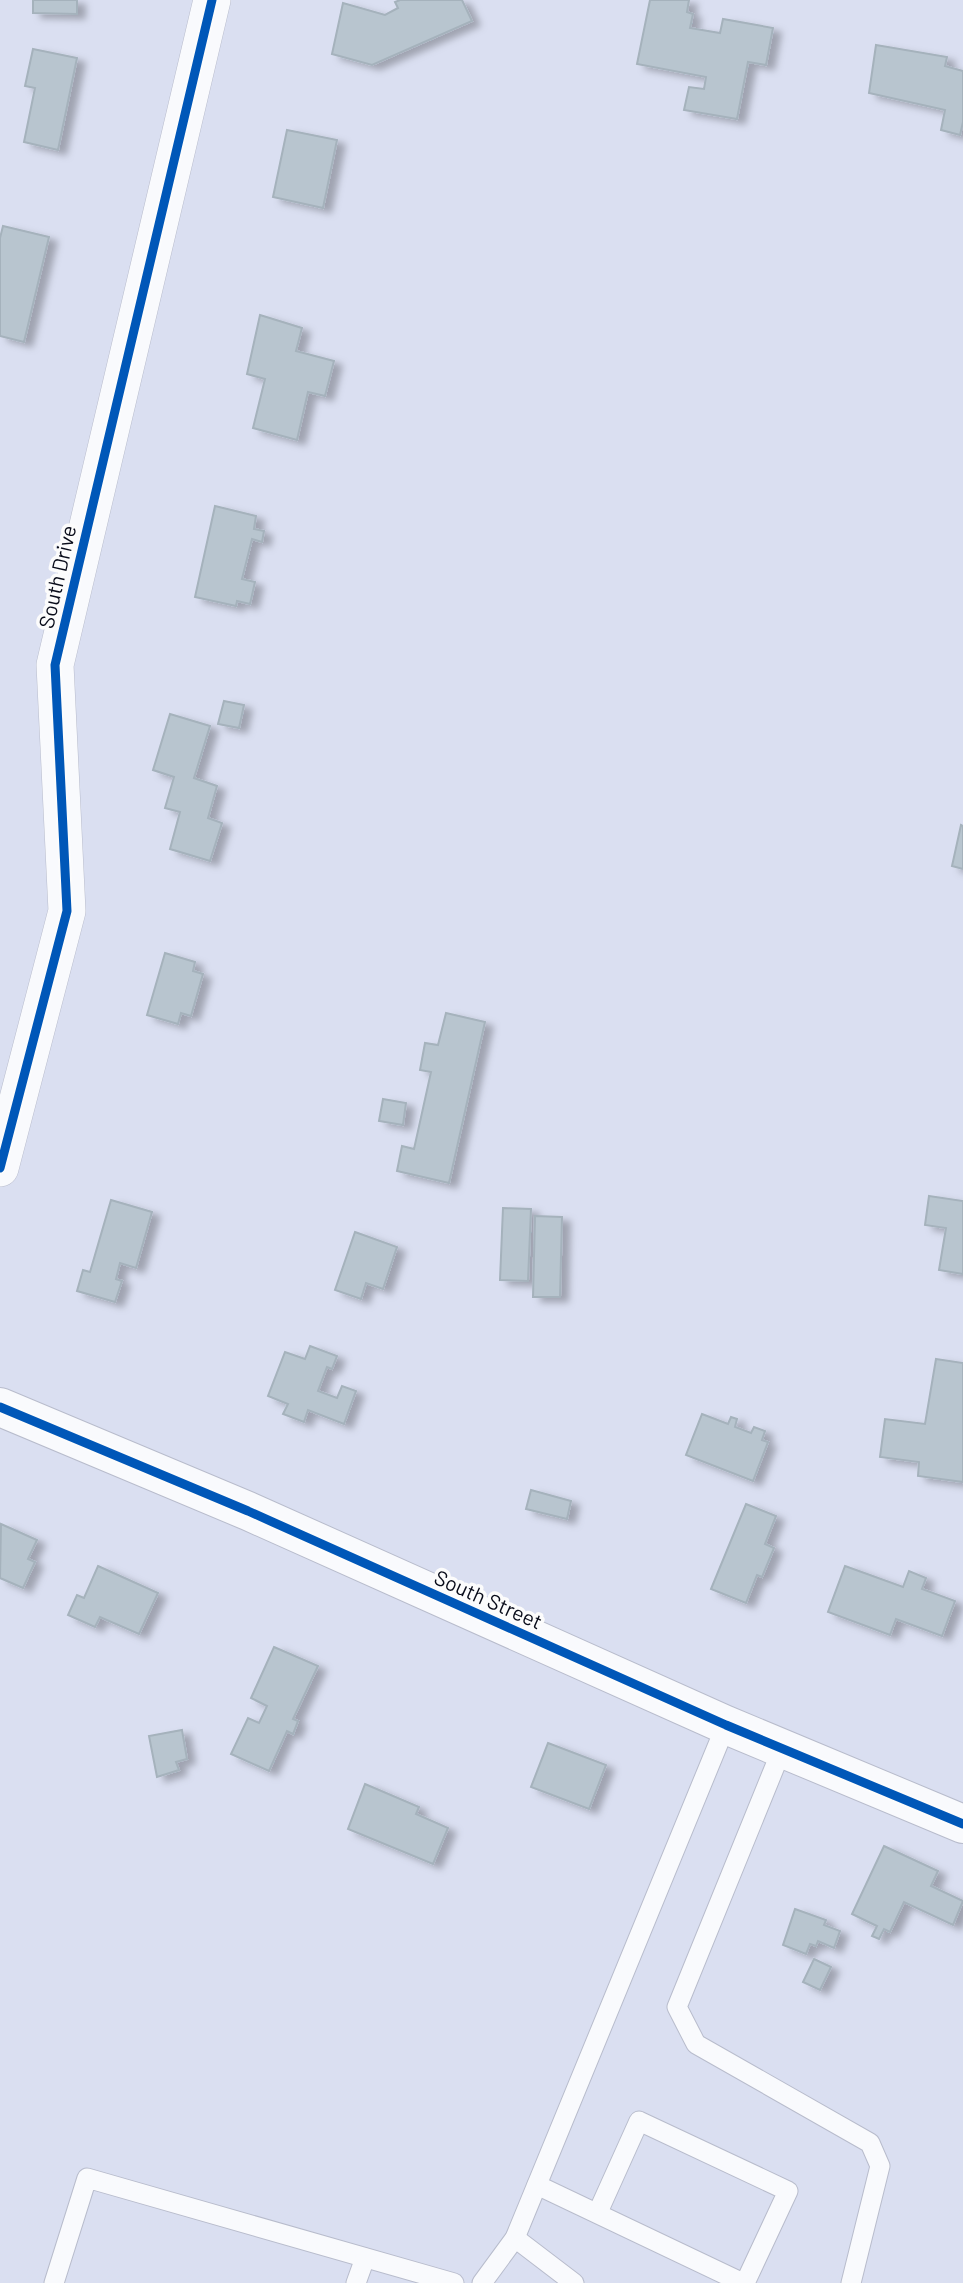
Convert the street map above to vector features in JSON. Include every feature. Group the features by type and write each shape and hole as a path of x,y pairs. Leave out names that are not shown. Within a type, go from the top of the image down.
{"street":[{"name":"South Drive","path":"0,1168 67,911 55,665 212,0"},
{"name":"South Street","path":"0,1407 248,1511 726,1725 963,1824"}],"lane":[{"path":"482,2283 515,2238 726,1725"},
{"path":"782,1749 677,2007 696,2045 870,2143 880,2166 851,2283"},
{"path":"537,2185 744,2283 788,2191 639,2121 598,2212"},
{"path":"54,2283 87,2178 454,2283"},
{"path":"515,2238 574,2283"},
{"path":"356,2283 365,2258"}],"building":[{"path":"33,0 77,0 77,14 33,13"},
{"path":"462,0 472,21 372,65 332,54 343,3 385,15 398,8 395,2"},
{"path":"650,0 689,0 687,12 693,14 690,28 720,33 723,19 773,28 766,65 748,62 737,119 684,110 689,87 704,89 706,77 637,64"},
{"path":"876,45 947,57 945,66 963,71 963,122 960,135 941,130 945,110 869,93"},
{"path":"33,49 77,58 58,150 24,142 35,88 25,86"},
{"path":"287,130 337,140 323,208 273,197"},
{"path":"3,226 49,237 24,342 0,336 0,238"},
{"path":"260,315 302,328 296,351 334,361 325,396 308,392 297,440 253,428 265,379 247,374"},
{"path":"215,506 256,516 254,529 264,531 262,542 252,539 242,579 255,582 250,604 237,601 236,606 195,597"},
{"path":"224,701 244,705 239,728 218,724"},
{"path":"170,714 210,726 194,778 217,786 208,818 222,823 210,861 170,849 180,812 165,808 174,777 153,770"},
{"path":"961,825 963,826 963,869 952,866"},
{"path":"165,953 195,962 193,971 203,974 191,1016 181,1013 178,1024 147,1015"},
{"path":"446,1013 485,1022 449,1183 397,1171 402,1146 414,1149 431,1072 420,1070 425,1043 438,1045"},
{"path":"383,1099 406,1103 403,1125 379,1121"},
{"path":"929,1196 963,1201 963,1274 939,1270 946,1228 925,1225"},
{"path":"111,1200 152,1212 136,1268 120,1263 116,1279 122,1281 115,1302 77,1291 83,1270 90,1272"},
{"path":"503,1208 531,1209 528,1281 500,1280"},
{"path":"535,1216 562,1217 560,1297 533,1297"},
{"path":"355,1232 397,1247 383,1289 366,1283 361,1299 335,1290"},
{"path":"310,1346 337,1356 332,1369 327,1367 318,1391 337,1398 342,1386 356,1391 344,1424 308,1410 304,1422 283,1414 288,1404 268,1396 285,1352 305,1359"},
{"path":"936,1359 963,1363 963,1482 918,1476 919,1462 880,1457 885,1419 925,1424"},
{"path":"702,1414 728,1424 731,1417 737,1419 735,1427 751,1433 754,1427 765,1431 762,1440 768,1442 753,1481 686,1455"},
{"path":"531,1490 571,1501 567,1519 526,1509"},
{"path":"746,1504 776,1516 765,1544 774,1548 762,1577 757,1575 746,1603 711,1589"},
{"path":"1,1524 37,1540 28,1559 35,1562 23,1588 0,1578"},
{"path":"98,1566 158,1593 139,1634 100,1617 95,1627 68,1615 77,1595 84,1598"},
{"path":"845,1566 903,1587 909,1571 926,1578 922,1589 955,1601 942,1636 896,1619 890,1635 828,1612"},
{"path":"274,1647 318,1666 293,1719 298,1721 293,1734 287,1731 269,1771 231,1754 248,1718 259,1723 267,1706 251,1698"},
{"path":"182,1730 187,1759 176,1762 179,1770 157,1777 149,1736"},
{"path":"548,1743 606,1765 589,1809 531,1787"},
{"path":"365,1784 419,1807 416,1814 448,1828 433,1864 348,1829"},
{"path":"884,1846 938,1871 931,1886 963,1901 953,1925 904,1902 890,1932 884,1929 879,1939 872,1936 877,1926 852,1914"},
{"path":"795,1909 826,1920 824,1925 840,1931 834,1948 818,1941 816,1946 810,1944 806,1954 783,1945"},
{"path":"814,1959 831,1967 820,1990 803,1982"}],"cycle path":[{"path":"0,1168 67,911 55,665 212,0"},
{"path":"0,1407 248,1511 726,1725 963,1824"}]}
